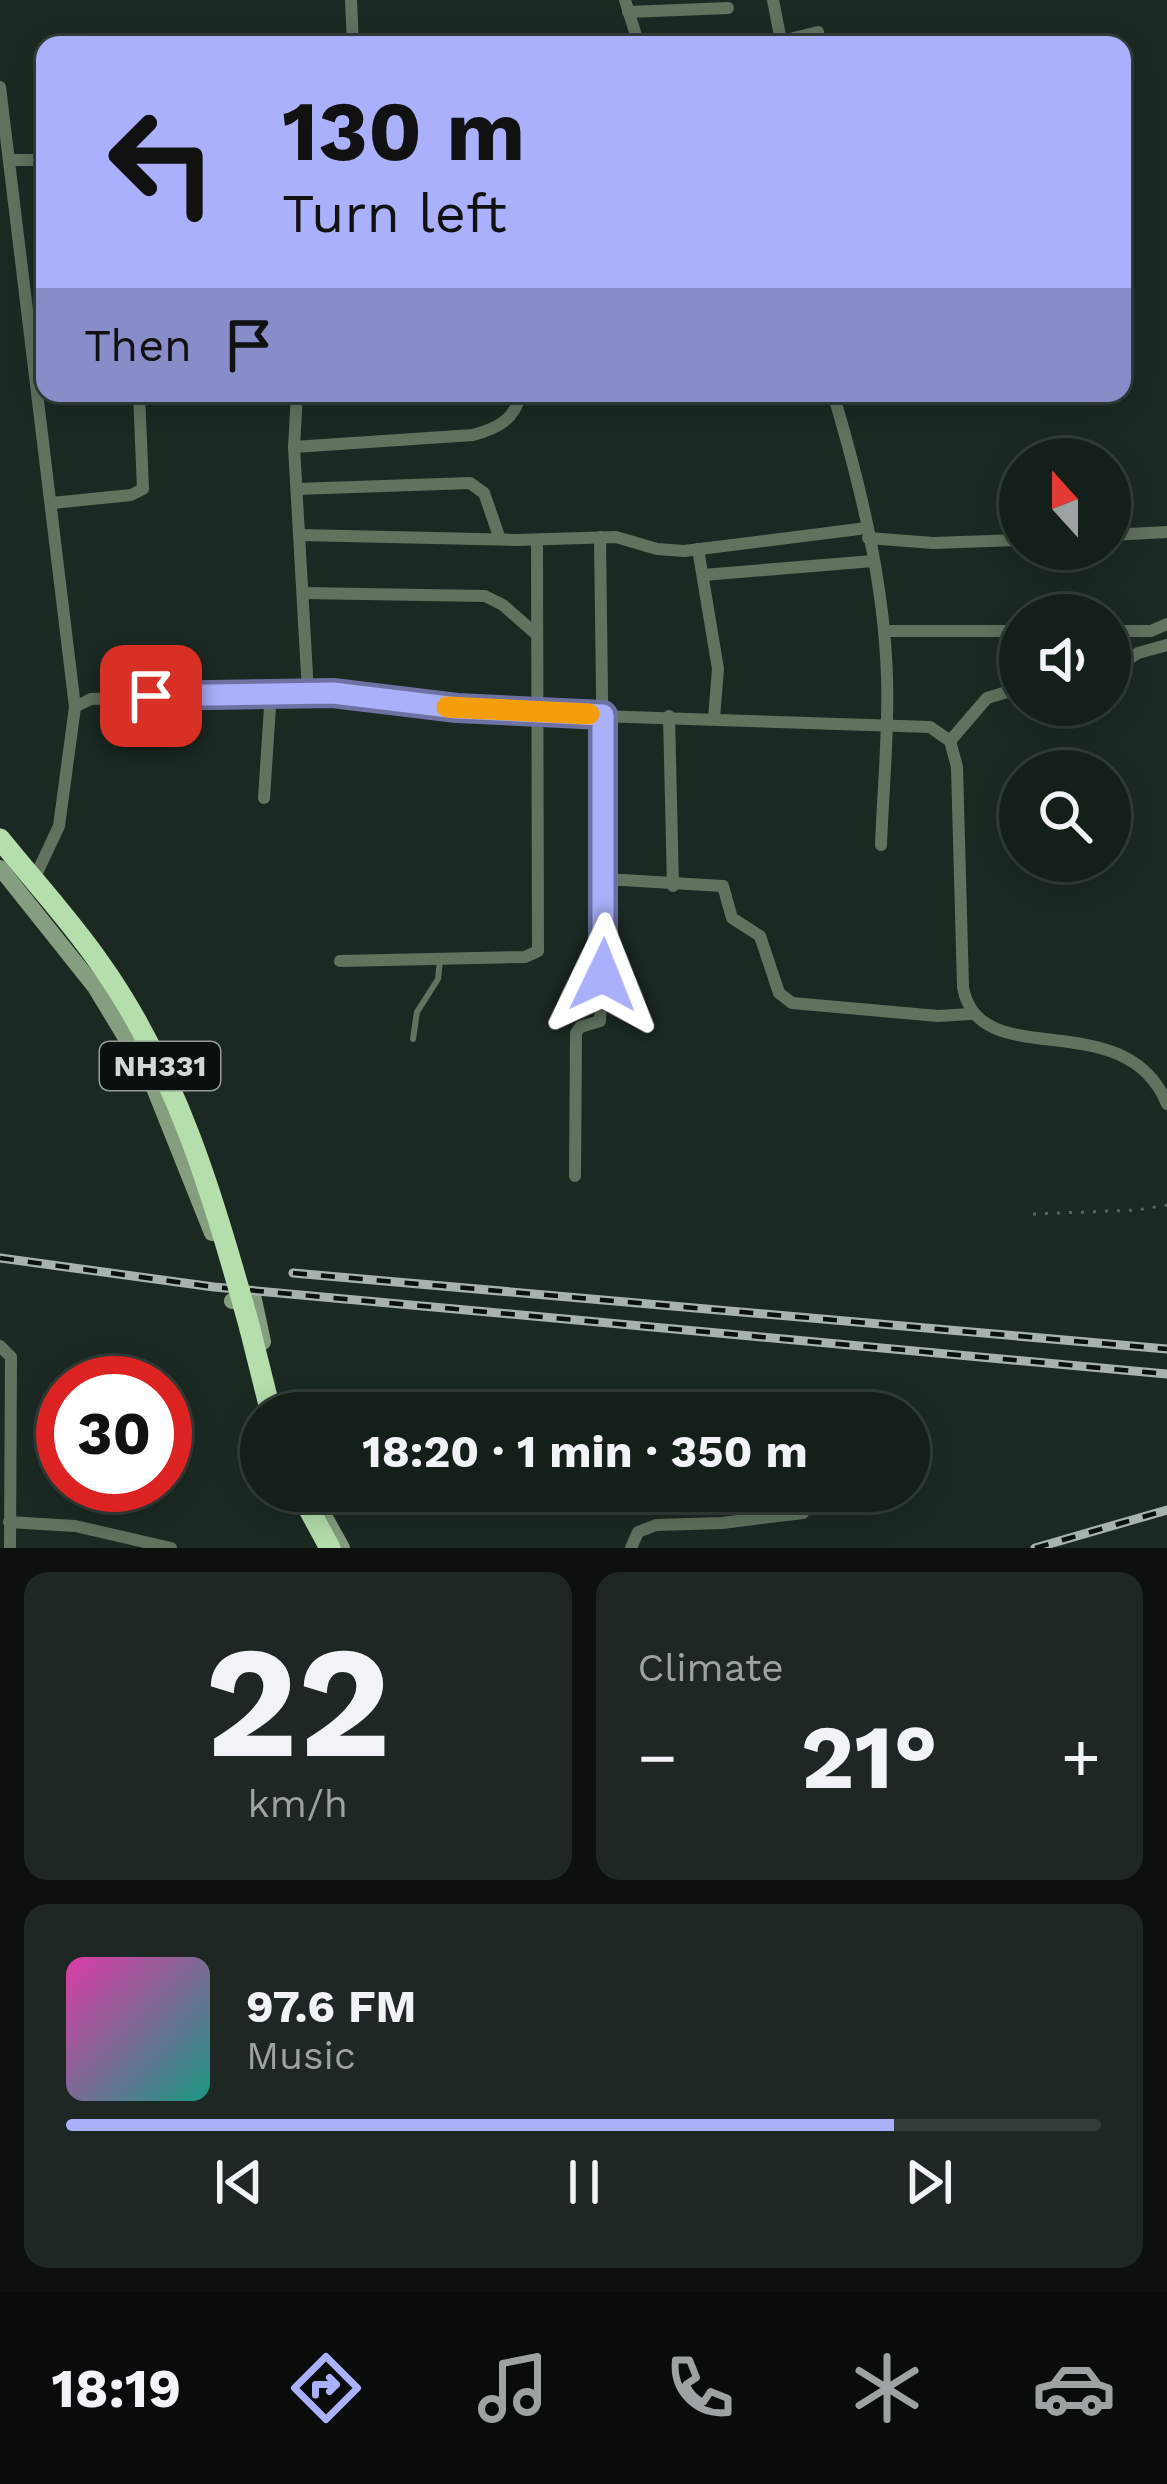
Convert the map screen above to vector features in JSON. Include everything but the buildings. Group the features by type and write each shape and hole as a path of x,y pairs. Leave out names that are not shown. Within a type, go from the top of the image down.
{"highway":[{"name":"NH331","path":"0,835 100,962 165,1076 218,1215 262,1392"},
{"path":"306,1512 326,1548"}],"street":[{"path":"350,0 352,36"},
{"path":"772,0 780,36"},
{"path":"636,36 627,6 728,8"},
{"path":"802,36 818,32"},
{"path":"0,87 36,374"},
{"path":"9,160 36,160"},
{"path":"27,301 36,301"},
{"path":"36,875 58,826 75,706 40,402"},
{"path":"52,503 131,495 142,489 139,402"},
{"path":"297,402 294,447 308,692"},
{"path":"294,447 473,435 498,427 514,415 518,402"},
{"path":"835,402 854,465 884,631 880,845"},
{"path":"297,490 470,484 484,493 500,539"},
{"path":"1131,534 1167,532"},
{"path":"300,535 616,537 671,551 868,533 933,543 999,541"},
{"path":"575,1176 576,1033 600,1021 605,879 600,537"},
{"path":"340,961 525,957 538,951 537,540"},
{"path":"698,549 718,669 714,718"},
{"path":"704,575 873,561"},
{"path":"303,592 485,596 536,634"},
{"path":"1131,632 1151,632 1167,624"},
{"path":"884,631 999,631"},
{"path":"1151,632 1167,643"},
{"path":"1131,657 1167,643"},
{"path":"264,798 271,692"},
{"path":"75,706 106,698 308,692 538,714 930,727 950,742 957,766 963,987 971,1014 983,1025 1000,1030 1134,1060 1154,1077 1167,1104"},
{"path":"950,742 987,698 999,694"},
{"path":"669,716 673,886"},
{"path":"0,835 105,959 172,1073 207,1154 242,1268 225,1271"},
{"path":"0,868 94,987 150,1078 186,1160 260,1392"},
{"path":"605,879 724,887 732,918 761,938 776,988 786,1000 938,1016 971,1014"},
{"path":"1154,1077 1166,1066"},
{"path":"232,1301 253,1295 276,1392"},
{"path":"0,1346 11,1357 10,1548"},
{"path":"322,1512 342,1548"},
{"path":"631,1548 638,1532 656,1525 803,1513"},
{"path":"9,1522 76,1526 171,1548"}],"lane":[{"path":"413,1039 419,1006 438,979 440,959"}],"path":[{"path":"1034,1214 1167,1205"}],"railway":[{"path":"0,1258 214,1287 1167,1374"},
{"path":"293,1273 1167,1349"},
{"path":"1035,1548 1167,1510"}],"slow traffic":[{"path":"447,707 589,714"}],"route":[{"path":"151,696 333,693 457,708 603,715 603,975"}]}
